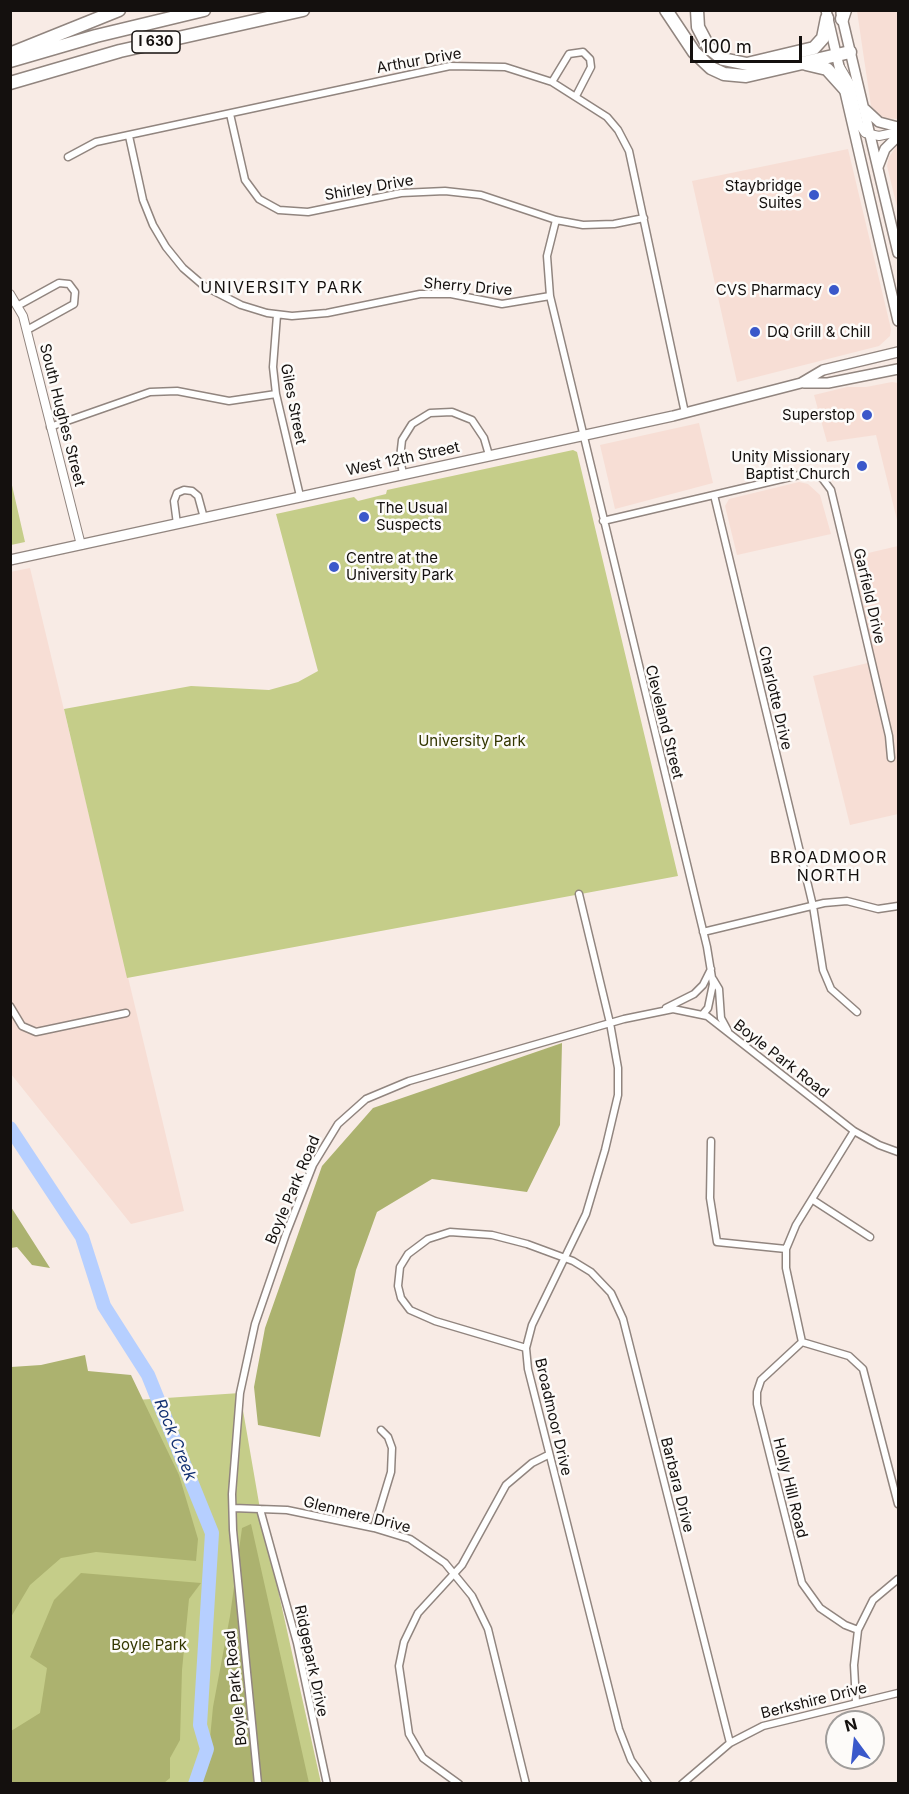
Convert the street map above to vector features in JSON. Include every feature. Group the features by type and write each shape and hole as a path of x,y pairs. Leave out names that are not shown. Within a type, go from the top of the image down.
{"highway":[{"path":"10,53 119,10"},
{"name":"I 630","path":"10,61 96,36 204,10"},
{"name":"I 630","path":"10,83 120,51 303,10"},
{"path":"666,10 694,52 705,64 724,74 746,76 802,63 843,58"},
{"path":"697,10 698,27 709,48 723,59 747,64 814,48 823,38 826,14"},
{"path":"802,63 828,70 845,89"}],"main road":[{"path":"842,13 845,89 898,321"},
{"path":"826,14 862,106 898,253"},
{"path":"862,106 879,122 898,129"},
{"path":"878,169 885,149 898,136"},
{"name":"West 12th Street","path":"801,383 823,370 898,352"},
{"name":"West 12th Street","path":"10,560 685,413 801,383 828,383 898,369"}],"street":[{"path":"552,82 569,54 583,52 590,59 591,67 576,96"},
{"path":"843,58 859,124 870,136 898,129"},
{"name":"Arthur Drive","path":"68,157 86,145 458,65 505,67 552,82 606,117 624,140 633,163 685,413"},
{"name":"Shirley Drive","path":"230,114 245,180 259,199 279,210 308,212 400,193 446,190 481,195 556,220 603,225 644,218"},
{"name":"Sherry Drive","path":"129,136 147,212 160,238 174,259 196,279 215,293 241,305 277,315 327,313 420,294 451,294 502,304 550,296"},
{"name":"Cleveland Street","path":"556,220 547,256 550,296 711,969 713,979 708,1008 703,1014"},
{"path":"19,305 59,283 69,284 75,292 74,303 27,330"},
{"name":"South Hughes Street","path":"10,294 19,305 27,330 81,545"},
{"name":"Giles Street","path":"277,315 272,359 276,394 300,496"},
{"path":"50,427 150,392 177,391 229,401 276,394"},
{"path":"403,474 400,458 402,440 412,424 430,413 452,412 472,420 480,430 489,455"},
{"name":"Garfield Drive","path":"714,495 803,474 814,474 822,478 831,490 889,736 891,759"},
{"path":"177,524 174,501 177,494 184,489 198,496 204,518"},
{"path":"603,521 714,495"},
{"name":"Charlotte Drive","path":"714,495 813,906 823,970 827,981 839,997 857,1012"},
{"name":"Broadmoor Drive","path":"579,894 610,1023 618,1068 615,1113 586,1214 536,1313 526,1348 528,1369 548,1455 619,1729 631,1760 648,1784"},
{"path":"703,932 813,906 847,902 878,909 898,906"},
{"path":"662,1009 694,994 703,985 711,969"},
{"path":"713,979 719,990 721,1018 729,1034"},
{"path":"10,1006 22,1026 36,1032 126,1013"},
{"name":"Boyle Park Road","path":"258,1784 233,1508 240,1393 255,1324 286,1234 314,1166 338,1124 366,1099 409,1081 662,1009 703,1014 854,1131 879,1145 898,1152"},
{"path":"854,1131 796,1226 786,1249 786,1268 802,1342 849,1356 862,1369 898,1504"},
{"path":"711,1141 711,1198 717,1242 786,1249"},
{"path":"813,1200 870,1237"},
{"name":"Barbara Drive","path":"526,1348 413,1312 403,1302 399,1291 400,1267 408,1254 422,1243 450,1232 460,1231 520,1242 564,1257 599,1279 618,1304 730,1743"},
{"name":"Holly Hill Road","path":"802,1342 761,1380 757,1392 757,1404 802,1583 820,1608 845,1625 858,1630"},
{"path":"374,1528 391,1472 392,1448 381,1430"},
{"path":"459,1784 432,1765 413,1743 401,1689 399,1666 406,1635 414,1619 462,1565 506,1485 524,1469 548,1455"},
{"name":"Glenmere Drive","path":"233,1508 287,1510 374,1528 422,1546 455,1573 471,1596 488,1629 526,1784"},
{"name":"Ridgepark Drive","path":"260,1509 297,1643 327,1784"},
{"path":"856,1703 854,1665 858,1630 879,1593 898,1579"},
{"name":"Berkshire Drive","path":"682,1784 730,1743 773,1722 898,1693"}],"shaded area":[{"path":"857,11 898,11 898,119 883,118 871,106"},
{"path":"898,144 898,211 887,166 889,157"},
{"path":"848,149 891,329 890,336 879,346 737,382 692,181"},
{"path":"898,383 898,524 876,435 827,442 814,395 847,387 866,387"},
{"path":"699,423 713,483 615,509 600,445"},
{"path":"799,482 808,484 820,495 831,534 737,555 725,506 729,499"},
{"path":"898,546 898,814 850,825 813,676 872,662 847,558"},
{"path":"30,568 184,1211 131,1224 11,1074 10,572"}],"green space":[{"name":"University Park","path":"573,450 577,452 678,876 127,978 64,709 191,686 269,690 298,682 318,671 276,514 354,497 358,501 386,494 387,490"},
{"path":"11,481 25,542 10,545"},
{"path":"562,1043 560,1125 527,1192 432,1179 377,1212 356,1270 320,1437 258,1425 254,1387 265,1328 322,1166 373,1108"},
{"path":"10,1207 50,1268 32,1265 17,1247 11,1248"},
{"path":"85,1355 88,1371 131,1375 179,1475 198,1539 196,1561 96,1552 61,1558 30,1585 11,1617 11,1367 41,1365"},
{"name":"Boyle Park","path":"240,1393 260,1509 321,1783 11,1783 10,1437 33,1407"},
{"path":"251,1524 309,1783 199,1784 207,1770 213,1707 230,1616 242,1528"},
{"path":"81,1573 201,1583 189,1599 182,1670 180,1740 170,1758 170,1778 164,1783 12,1783 11,1731 40,1713 47,1668 30,1657 54,1600"}],"waterway":[{"name":"Rock Creek","path":"10,1128 82,1237 104,1306 148,1375 212,1533 200,1725 207,1749 195,1784"}],"place":[{"name":"Staybridge Suites","path":"814,195"},
{"name":"CVS Pharmacy","path":"834,290"},
{"name":"DQ Grill & Chill","path":"755,332"},
{"name":"Superstop","path":"867,415"},
{"name":"Unity Missionary Baptist Church","path":"862,466"},
{"name":"The Usual Suspects","path":"364,517"},
{"name":"Centre at the University Park","path":"334,567"}],"district":[{"name":"UNIVERSITY PARK","path":"282,288"},
{"name":"BROADMOOR NORTH","path":"829,867"}]}
